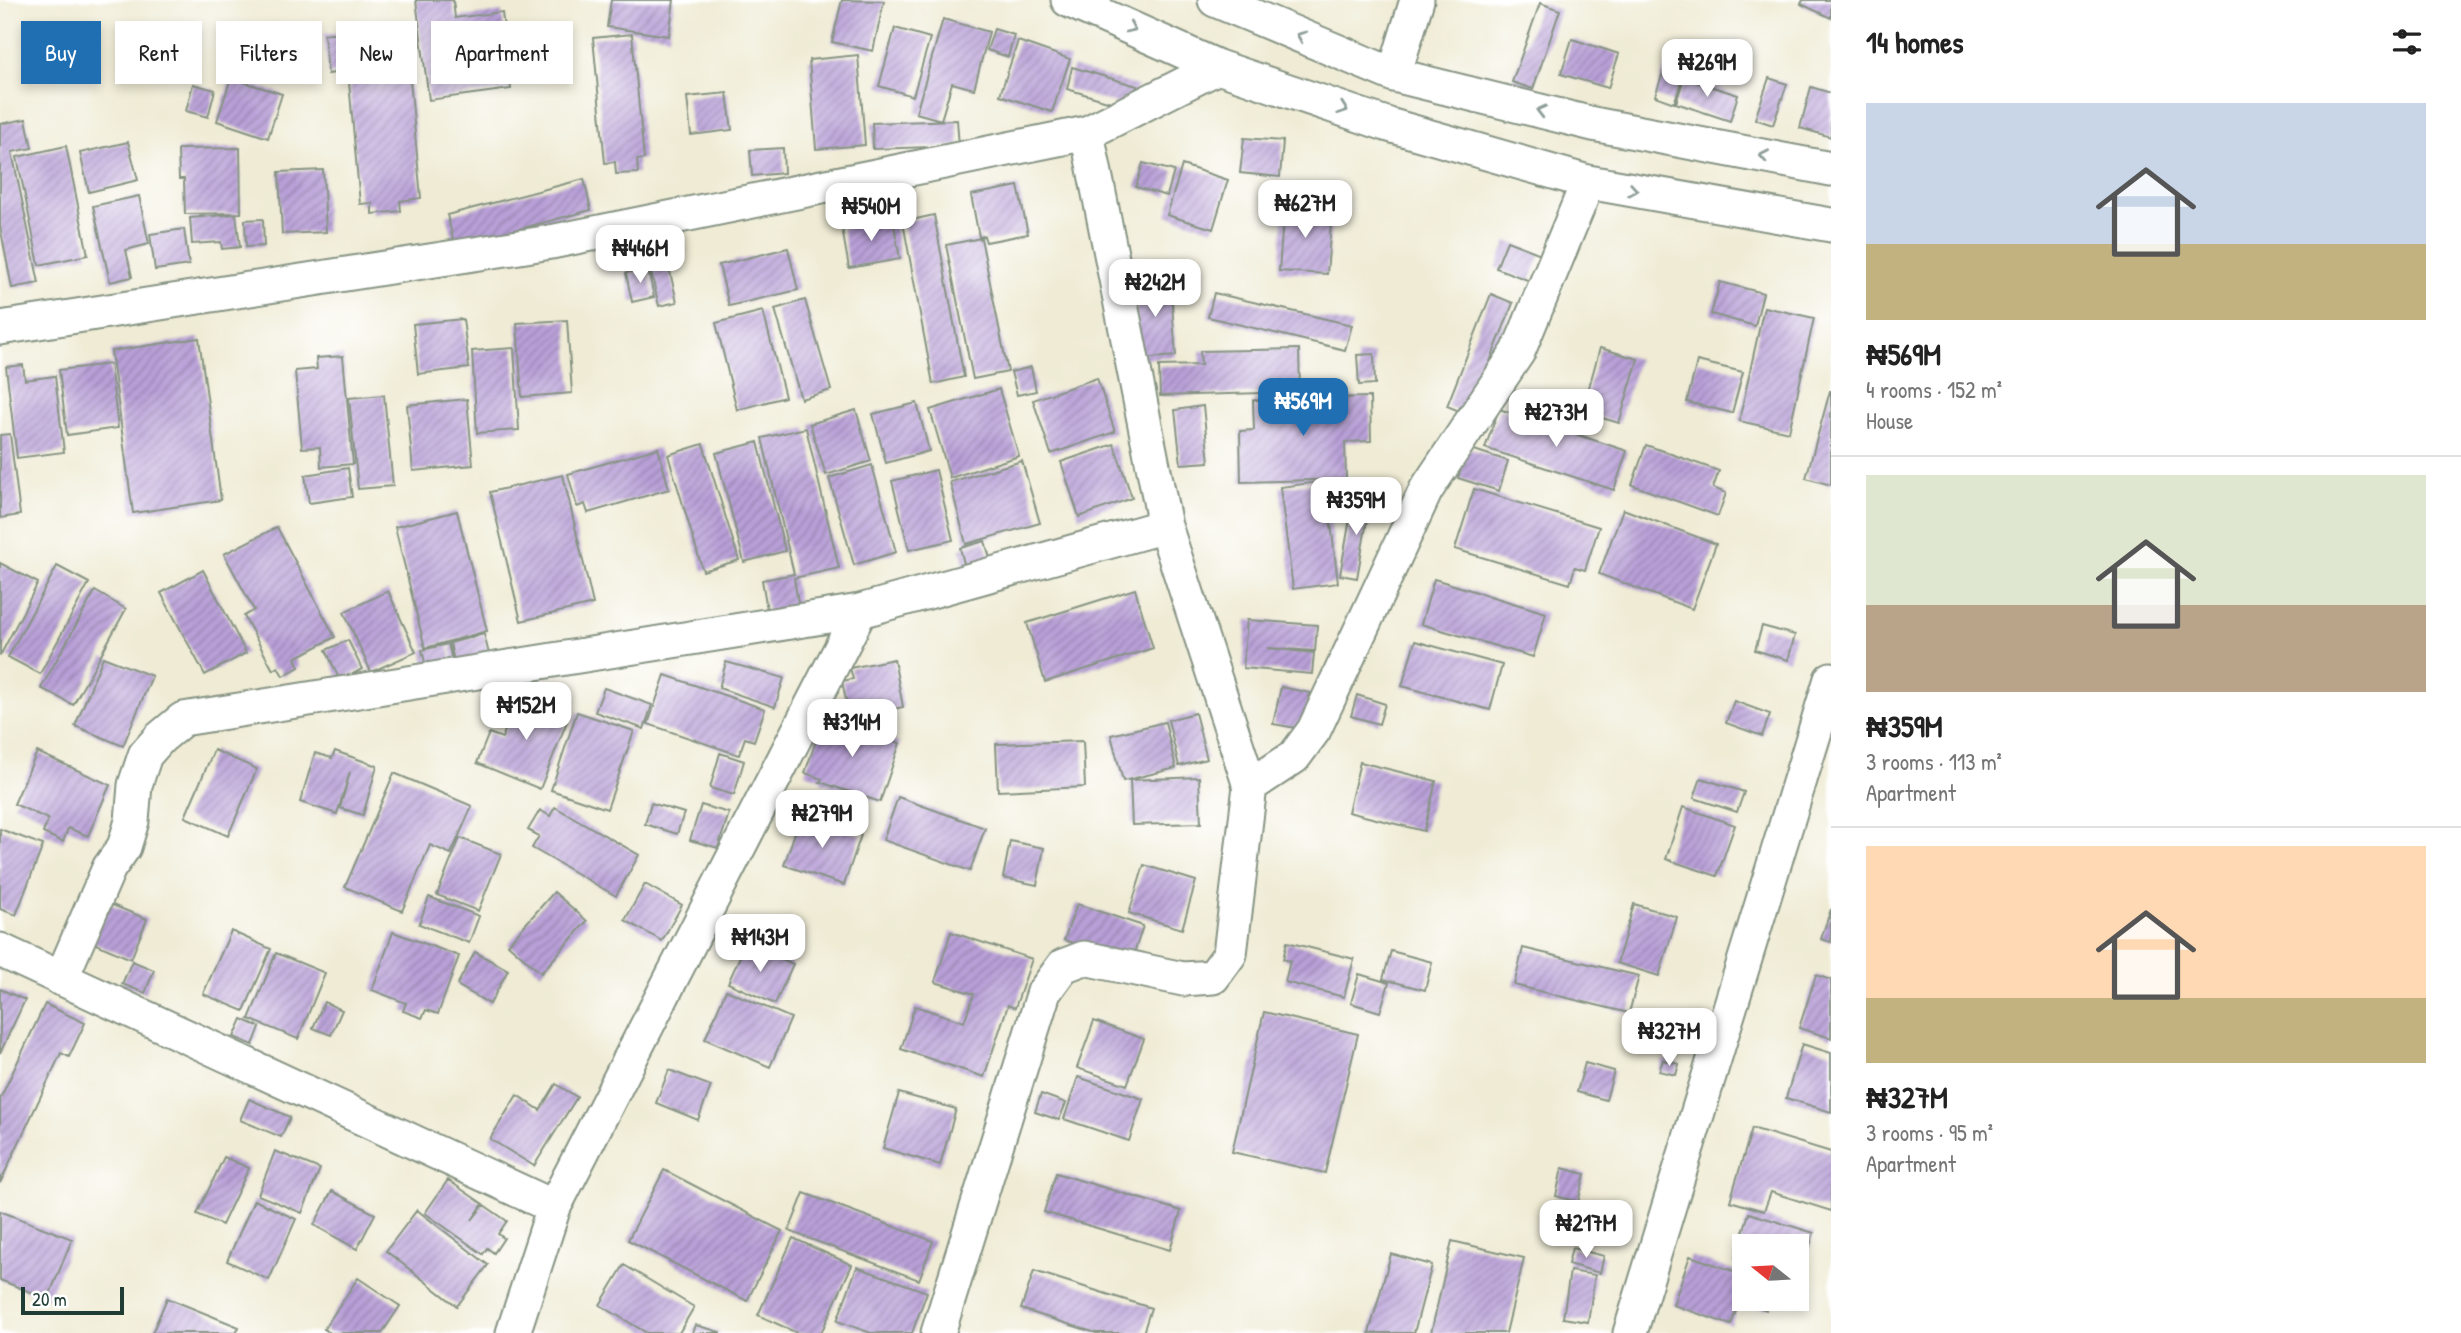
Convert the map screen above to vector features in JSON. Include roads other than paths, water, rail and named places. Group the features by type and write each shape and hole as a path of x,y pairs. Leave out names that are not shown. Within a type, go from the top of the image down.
{"street":[{"path":"1068,0 1218,67 1389,125 1587,182 1831,225"},
{"path":"1214,0 1394,75 1593,124 1831,169"},
{"path":"1394,75 1417,0"},
{"path":"0,328 551,242 1087,133 1218,67"},
{"path":"938,1333 1044,992 1063,966 1084,958 1183,979 1213,977 1230,954 1250,786 1165,526 1087,133"},
{"path":"1250,786 1294,757 1314,730 1426,490 1518,352 1587,182"},
{"path":"61,979 108,868 124,847 132,821 135,785 145,755 183,719 860,611 1165,526"},
{"path":"513,1333 554,1208 860,611"},
{"path":"1630,1333 1831,679"},
{"path":"0,950 554,1208"}]}
